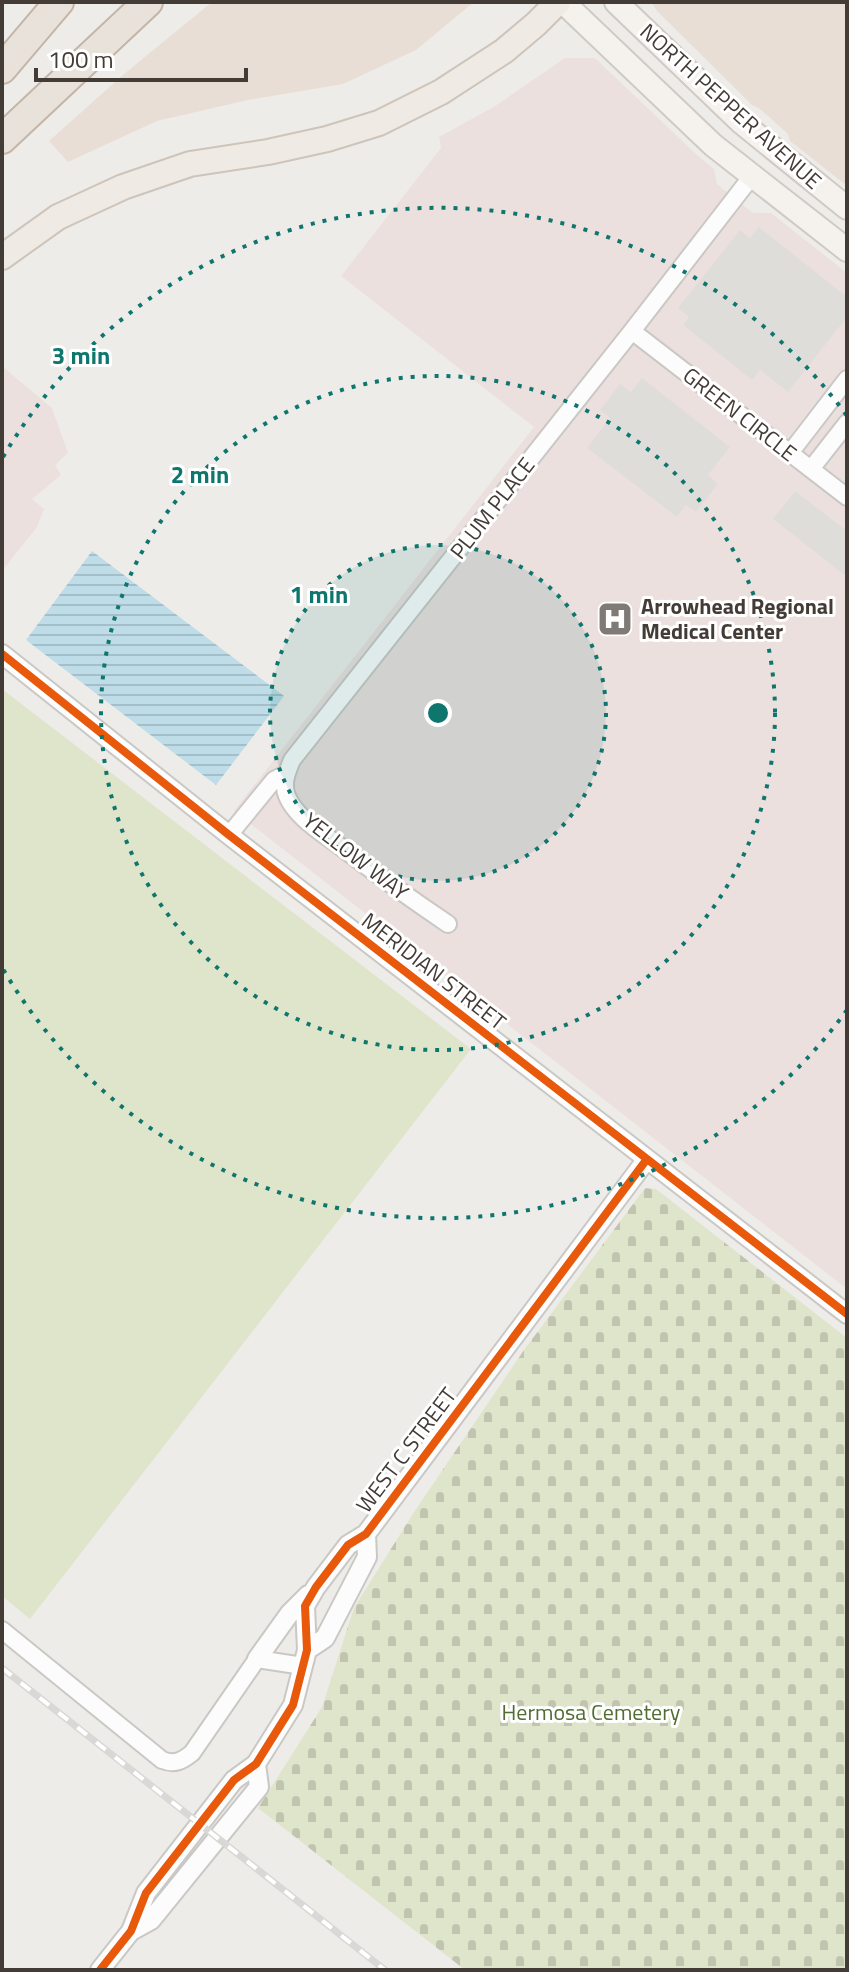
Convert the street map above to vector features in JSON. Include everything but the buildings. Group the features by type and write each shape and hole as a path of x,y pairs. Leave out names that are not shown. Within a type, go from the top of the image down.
{"highway":[{"path":"2,69 59,2"},
{"path":"2,139 148,2"}],"main road":[{"name":"NORTH PEPPER AVENUE","path":"561,2 713,145 847,250"},
{"path":"2,257 58,217 123,187 190,164 315,142 379,123 441,92 504,51 561,2"},
{"name":"NORTH PEPPER AVENUE","path":"616,2 742,123 847,208"},
{"path":"815,225 837,225 847,230"}],"street":[{"name":"PLUM PLACE","path":"229,835 274,780 286,774 292,760 752,176"},
{"name":"GREEN CIRCLE","path":"632,331 847,497"},
{"path":"790,453 847,379"},
{"path":"811,469 847,423"},
{"name":"MERIDIAN STREET","path":"2,654 229,835 847,1314"},
{"name":"YELLOW WAY","path":"286,774 288,800 301,816 448,924"},
{"name":"WEST C STREET","path":"100,1970 131,1931 146,1893 234,1780 256,1764 293,1705 305,1658 305,1606 316,1587 348,1545 366,1534 647,1159"},
{"name":"WEST C STREET","path":"305,1658 325,1638 367,1557 366,1534"},
{"path":"2,1630 162,1760 171,1763 183,1760 192,1753 290,1613 316,1587"},
{"path":"257,1659 305,1658"}],"shaded area":[{"path":"212,2 474,2 416,50 343,84 248,100 157,121 68,162 49,141"},
{"path":"651,2 847,2 847,186 790,141 788,134 752,105"},
{"name":"Arrowhead Regional Medical Center","path":"565,58 595,58 714,169 717,184 753,213 771,213 847,273 847,1289 234,811 534,427 341,276 441,148 439,137 495,106"},
{"path":"759,227 847,297 847,317 788,392 760,370 752,380 683,325 689,317 678,308 740,230 750,238"},
{"path":"2,366 52,408 68,453 55,465 61,475 32,499 44,509 37,527 2,571"},
{"path":"642,378 730,447 708,475 718,484 696,512 686,505 677,517 587,448 610,418 600,410 620,384 631,392"},
{"path":"795,491 847,531 847,577 773,519"}],"green space":[{"path":"2,689 471,1049 30,1619 2,1596"},
{"name":"Hermosa Cemetery","path":"645,1188 656,1189 847,1338 847,1970 465,1970 258,1808 322,1707 354,1608 414,1512 524,1350"}],"water":[{"path":"92,551 284,696 216,785 26,640"}],"railway":[{"path":"2,1668 385,1970"}],"cycle path":[{"path":"2,654 229,835 847,1314"},
{"path":"100,1970 131,1931 146,1893 234,1780 256,1764 293,1705 307,1650 305,1606 316,1587 348,1545 366,1534 647,1159"}],"place":[{"name":"Arrowhead Regional Medical Center","path":"615,619"}]}
